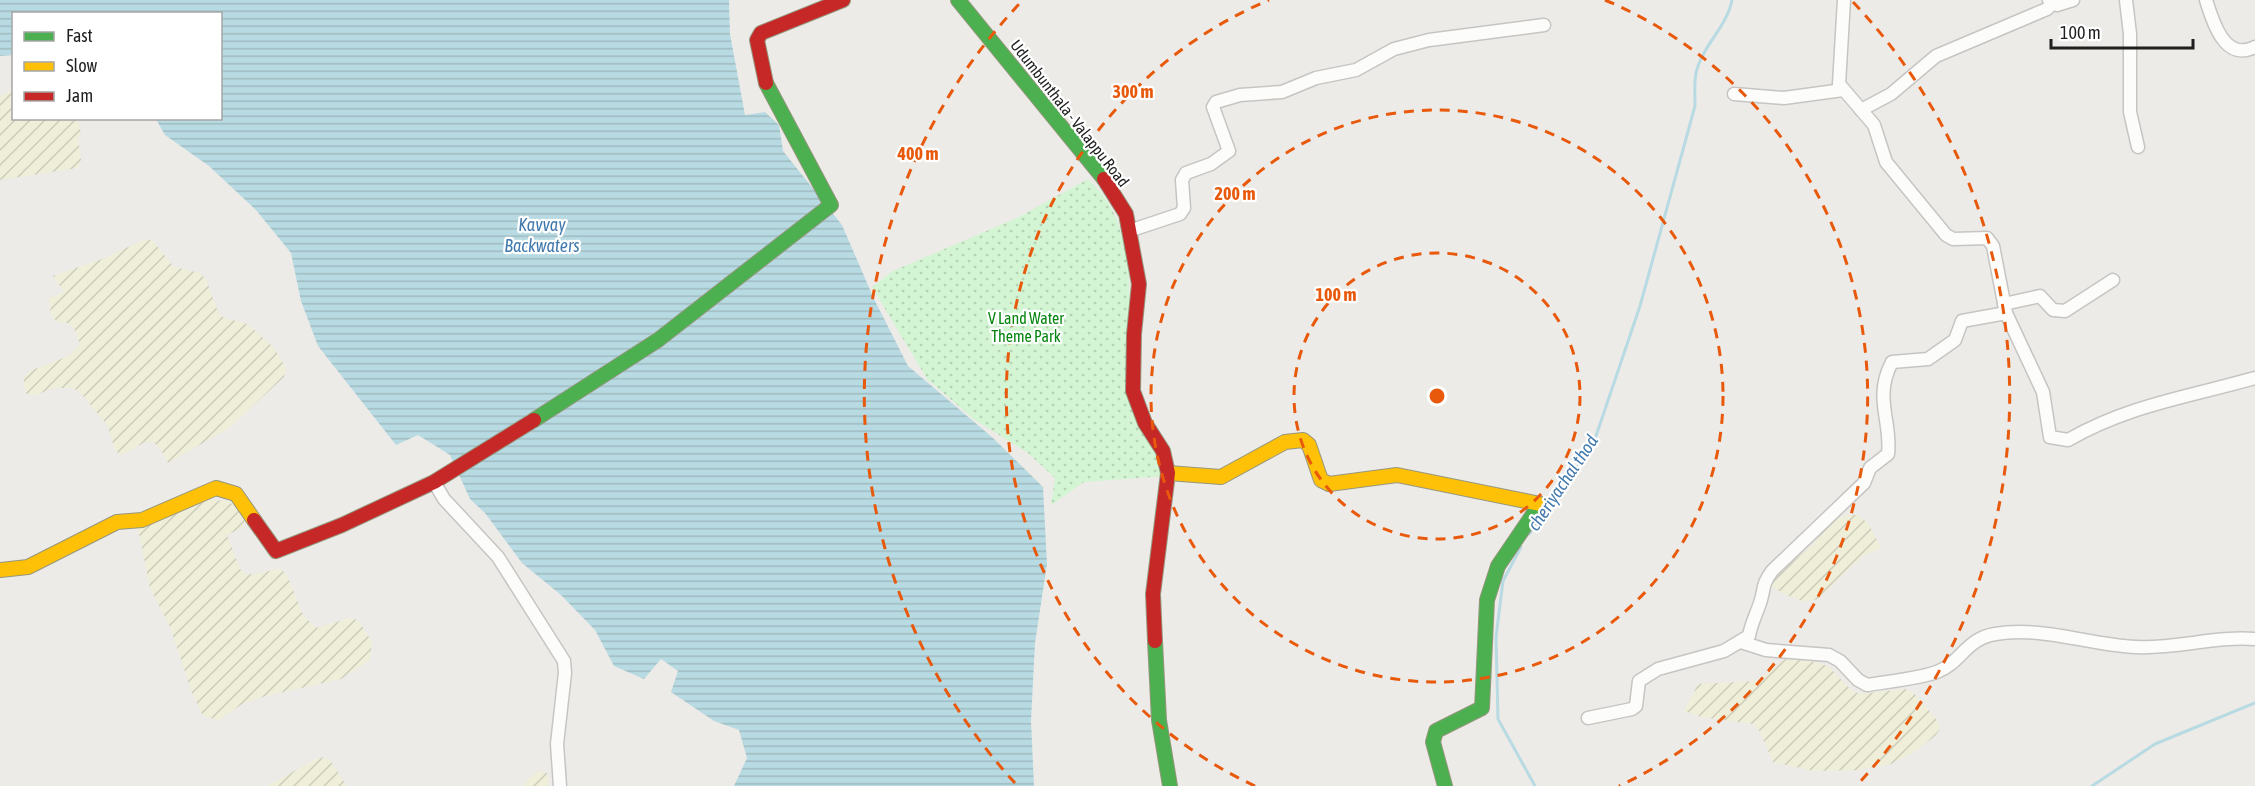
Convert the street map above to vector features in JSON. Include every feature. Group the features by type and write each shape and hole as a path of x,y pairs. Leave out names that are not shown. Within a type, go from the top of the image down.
{"street":[{"path":"0,570 28,567 117,522 142,520 216,488 236,494 276,550 342,525 434,482 658,340 831,205 767,86 757,40 761,33 843,0"},
{"name":"Udumbunthala - Valappu Road","path":"958,0 1107,183 1126,214 1139,284 1134,334 1133,391 1144,423 1163,451 1168,473 1154,594 1159,720 1170,786"},
{"path":"1844,0 1838,67 1839,84 1874,125 1886,162 1946,235 1953,239 1987,238 1993,246 2005,308 2043,392 2050,437 2067,440 2098,423 2135,409 2255,378"},
{"path":"1861,110 1891,94 1936,56 2047,9 2051,2 2060,4 2073,0"},
{"path":"2126,0 2130,34 2130,112 2138,147"},
{"path":"2206,0 2221,37 2229,47 2237,51 2255,47"},
{"path":"1130,231 1180,214 1184,207 1182,180 1186,173 1211,164 1229,151 1213,107 1216,102 1240,94 1282,92 1316,78 1356,70 1394,49 1429,40 1544,25"},
{"path":"1734,94 1784,98 1843,90"},
{"path":"1588,718 1632,710 1636,706 1639,681 1658,669 1724,651 1749,636 1752,620 1760,603 1762,584 1772,571 1864,483 1870,468 1888,454 1889,443 1882,408 1886,378 1892,362 1928,359 1954,340 1962,321 2040,296 2053,310 2065,310 2114,280"},
{"path":"1168,473 1221,477 1285,442 1297,439 1306,442 1321,480 1329,484 1397,475 1541,502 1498,566 1487,600 1484,624 1485,667 1482,708 1436,731 1433,741 1444,786"},
{"path":"434,482 444,499 498,557 564,661 565,673 557,744 560,786"},
{"path":"1741,642 1766,650 1829,655 1840,660 1858,680 1867,685 1937,672 1952,664 1966,647 1993,634 2060,635 2137,647 2171,646 2230,637 2255,639"}],"green space":[{"path":"12,90 12,120 77,120 81,132 78,139 81,160 78,168 0,180 0,97"},
{"name":"V Land Water Theme Park","path":"1088,179 1102,194 1112,211 1125,248 1129,288 1128,373 1165,476 1084,482 1051,505 1055,478 1028,453 975,420 927,379 872,287 893,271 1019,217"},
{"path":"145,239 153,241 174,267 200,273 206,279 218,312 224,318 248,324 274,348 286,368 284,377 229,428 168,463 160,448 153,442 145,442 122,455 115,451 108,426 79,391 71,388 53,388 36,395 27,395 24,386 24,378 29,371 69,356 80,344 74,328 67,323 58,322 51,316 49,298 64,292 53,276 105,258"},
{"path":"209,500 227,501 235,506 245,519 242,528 227,535 240,569 246,575 281,569 287,575 303,615 316,628 350,618 358,620 372,642 370,660 341,679 266,696 242,704 219,720 203,716 192,693 170,627 150,588 138,529"},
{"path":"1847,515 1857,515 1868,523 1881,548 1864,555 1818,599 1805,602 1771,586 1774,578 1813,544 1831,522"},
{"path":"1785,659 1811,661 1828,666 1852,691 1861,694 1905,689 1913,692 1937,720 1940,729 1935,736 1914,752 1891,764 1859,770 1814,771 1773,762 1759,730 1753,724 1701,717 1684,711 1698,684 1757,681"},
{"path":"320,757 329,759 347,786 267,786"},
{"path":"538,771 547,773 549,786 521,786"}],"water":[{"name":"Kavvay Backwaters","path":"0,0 729,0 730,34 745,115 765,112 779,125 783,151 842,225 874,299 908,366 993,438 1043,487 1047,564 1035,643 1031,721 1034,786 734,786 747,758 739,730 714,721 671,692 678,671 661,659 644,679 614,666 595,630 561,595 522,563 485,513 470,499 450,455 418,435 396,445 318,346 301,301 291,253 256,210 209,166 165,135 157,120 222,120 222,12 12,12 12,55 0,56"}],"waterway":[{"name":"cheriyachal thod","path":"1529,534 1568,483 1596,436 1640,306 1695,106 1696,73 1699,63 1725,19 1732,0"},
{"name":"cheriyachal thod","path":"1521,547 1503,581 1496,637 1498,719 1535,786"},
{"name":"cheriyachal thod","path":"2092,786 2155,744 2255,703"}],"traffic: fast":[{"path":"958,0 1104,179"},
{"path":"534,420 658,340 831,205 766,83"},
{"path":"1445,786 1433,742 1436,731 1482,708 1487,600 1498,566 1540,504"},
{"path":"1155,641 1159,720 1170,786"}],"traffic: slow":[{"path":"1168,473 1221,477 1285,442 1303,440 1309,445 1321,480 1329,484 1397,475 1540,504"},
{"path":"0,570 28,567 117,522 142,520 216,488 236,494 254,520"}],"traffic: jam":[{"path":"766,83 757,40 761,33 843,0"},
{"path":"1104,179 1126,214 1139,284 1134,334 1133,391 1145,423 1163,451 1168,473 1153,594 1155,641"},
{"path":"254,520 276,551 342,525 434,482 534,420"}]}
